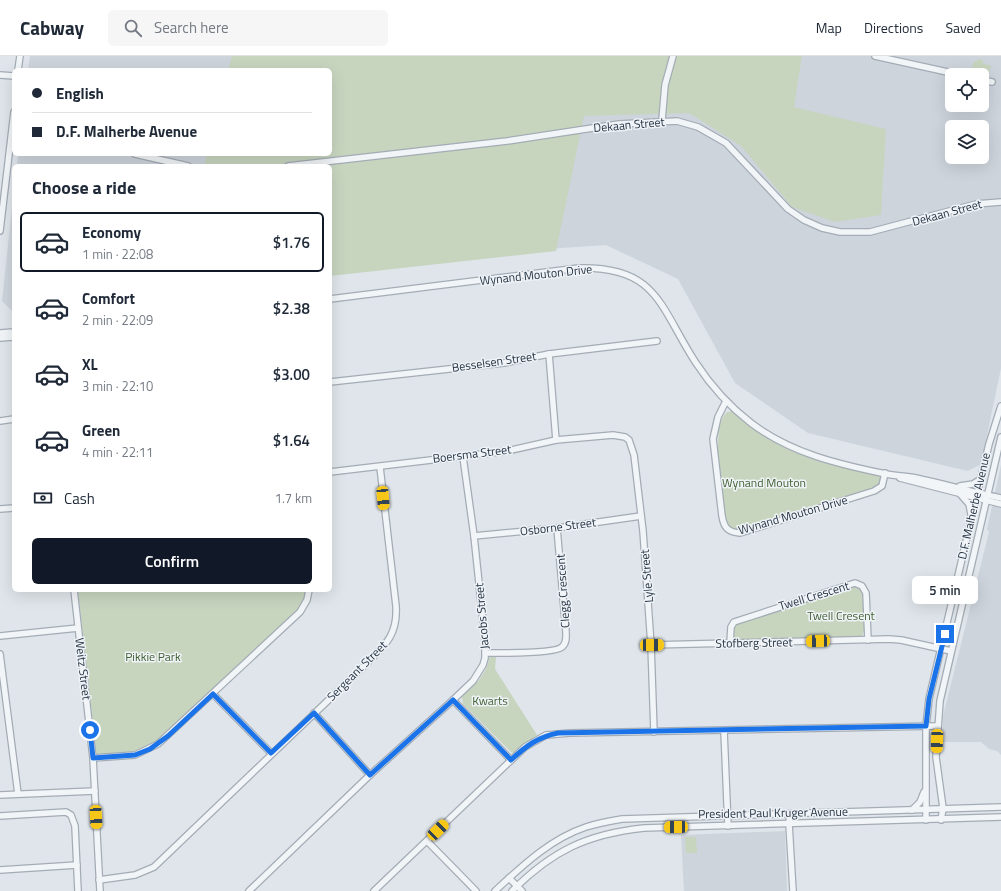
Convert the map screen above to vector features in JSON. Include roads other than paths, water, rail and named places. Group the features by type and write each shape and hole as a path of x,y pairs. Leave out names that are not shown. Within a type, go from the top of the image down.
{"street":[{"path":"18,68 20,56"},
{"path":"662,120 665,85 673,56"},
{"path":"875,56 945,71"},
{"path":"0,74 12,76"},
{"name":"Dekaan Street","path":"306,164 507,141 620,124 662,120 688,123 714,135 737,153 794,214 828,230 854,233 870,232 976,204 1001,202"},
{"path":"0,231 12,129"},
{"path":"144,156 179,164"},
{"name":"Wynand Mouton Drive","path":"332,299 579,268 607,269 620,272 642,284 659,299 667,310 696,362 726,401 753,424 772,436 800,451 835,463 952,486 1001,504"},
{"path":"0,333 12,332"},
{"path":"0,338 12,337"},
{"name":"Besselsen Street","path":"332,382 504,363 549,354 657,341"},
{"path":"549,354 556,440"},
{"name":"Wynand Mouton Drive","path":"726,401 718,417 713,439 722,516 724,524 729,531 740,533 874,491 882,486 886,474"},
{"name":"D.F. Malherbe Avenue","path":"926,820 926,726 929,699 989,444 1001,406"},
{"path":"0,421 12,419"},
{"name":"Boersma Street","path":"332,472 380,467 404,462 463,457 507,451 556,440 613,435"},
{"name":"Lyle Street","path":"613,435 625,436 632,445 641,516 652,645 654,732"},
{"name":"D.F. Malherbe Avenue","path":"941,820 943,808 937,768 940,701 1001,437"},
{"name":"Jacobs Street","path":"249,891 370,775 453,700 478,674 483,665 486,653 474,536 463,457"},
{"name":"Sergeant Street","path":"99,880 135,875 154,867 387,643 394,629 396,617 396,598 380,467"},
{"name":"Wynand Mouton Drive","path":"886,474 909,482 958,493 977,495"},
{"path":"952,486 968,486 981,479"},
{"path":"958,493 969,504 971,521"},
{"name":"Wynand Mouton Drive","path":"986,498 1001,498"},
{"path":"0,509 12,508"},
{"name":"Osborne Street","path":"474,536 557,528 641,516"},
{"name":"Clegg Crescent","path":"486,653 531,652 557,649 563,646 566,641 557,528"},
{"name":"Twell Crescent","path":"730,643 731,627 734,622 856,583 862,586 866,593 868,640"},
{"name":"Weitz Street","path":"74,592 93,758 100,891"},
{"path":"93,758 135,755 150,749 168,736 300,612 307,600 309,592"},
{"path":"0,636 78,628"},
{"name":"Stofberg Street","path":"652,645 901,640 951,651"},
{"path":"0,654 1,679 18,794"},
{"path":"213,694 271,753"},
{"path":"453,700 511,760"},
{"path":"314,713 370,775"},
{"path":"374,891 511,760 534,740 546,735 724,731 812,727 938,726"},
{"path":"724,731 728,826"},
{"path":"912,810 920,802 926,787"},
{"path":"0,795 95,791"},
{"name":"President Paul Kruger Avenue","path":"495,891 532,858 563,837 595,825 622,819 727,814 1001,807"},
{"path":"0,816 69,813 73,818 75,826 78,891"},
{"path":"790,813 789,824 793,891"},
{"name":"President Paul Kruger Avenue","path":"512,891 517,885 561,852 575,844 620,830 1001,817"},
{"path":"595,825 599,836"},
{"path":"427,841 476,891"},
{"path":"0,870 77,865"},
{"path":"509,878 522,891"}],"park label":[{"name":"Wynand Mouton","path":"764,483"},
{"name":"Twell Cresent","path":"841,616"},
{"name":"Pikkie Park","path":"153,657"},
{"name":"Kwarts","path":"490,701"}]}
